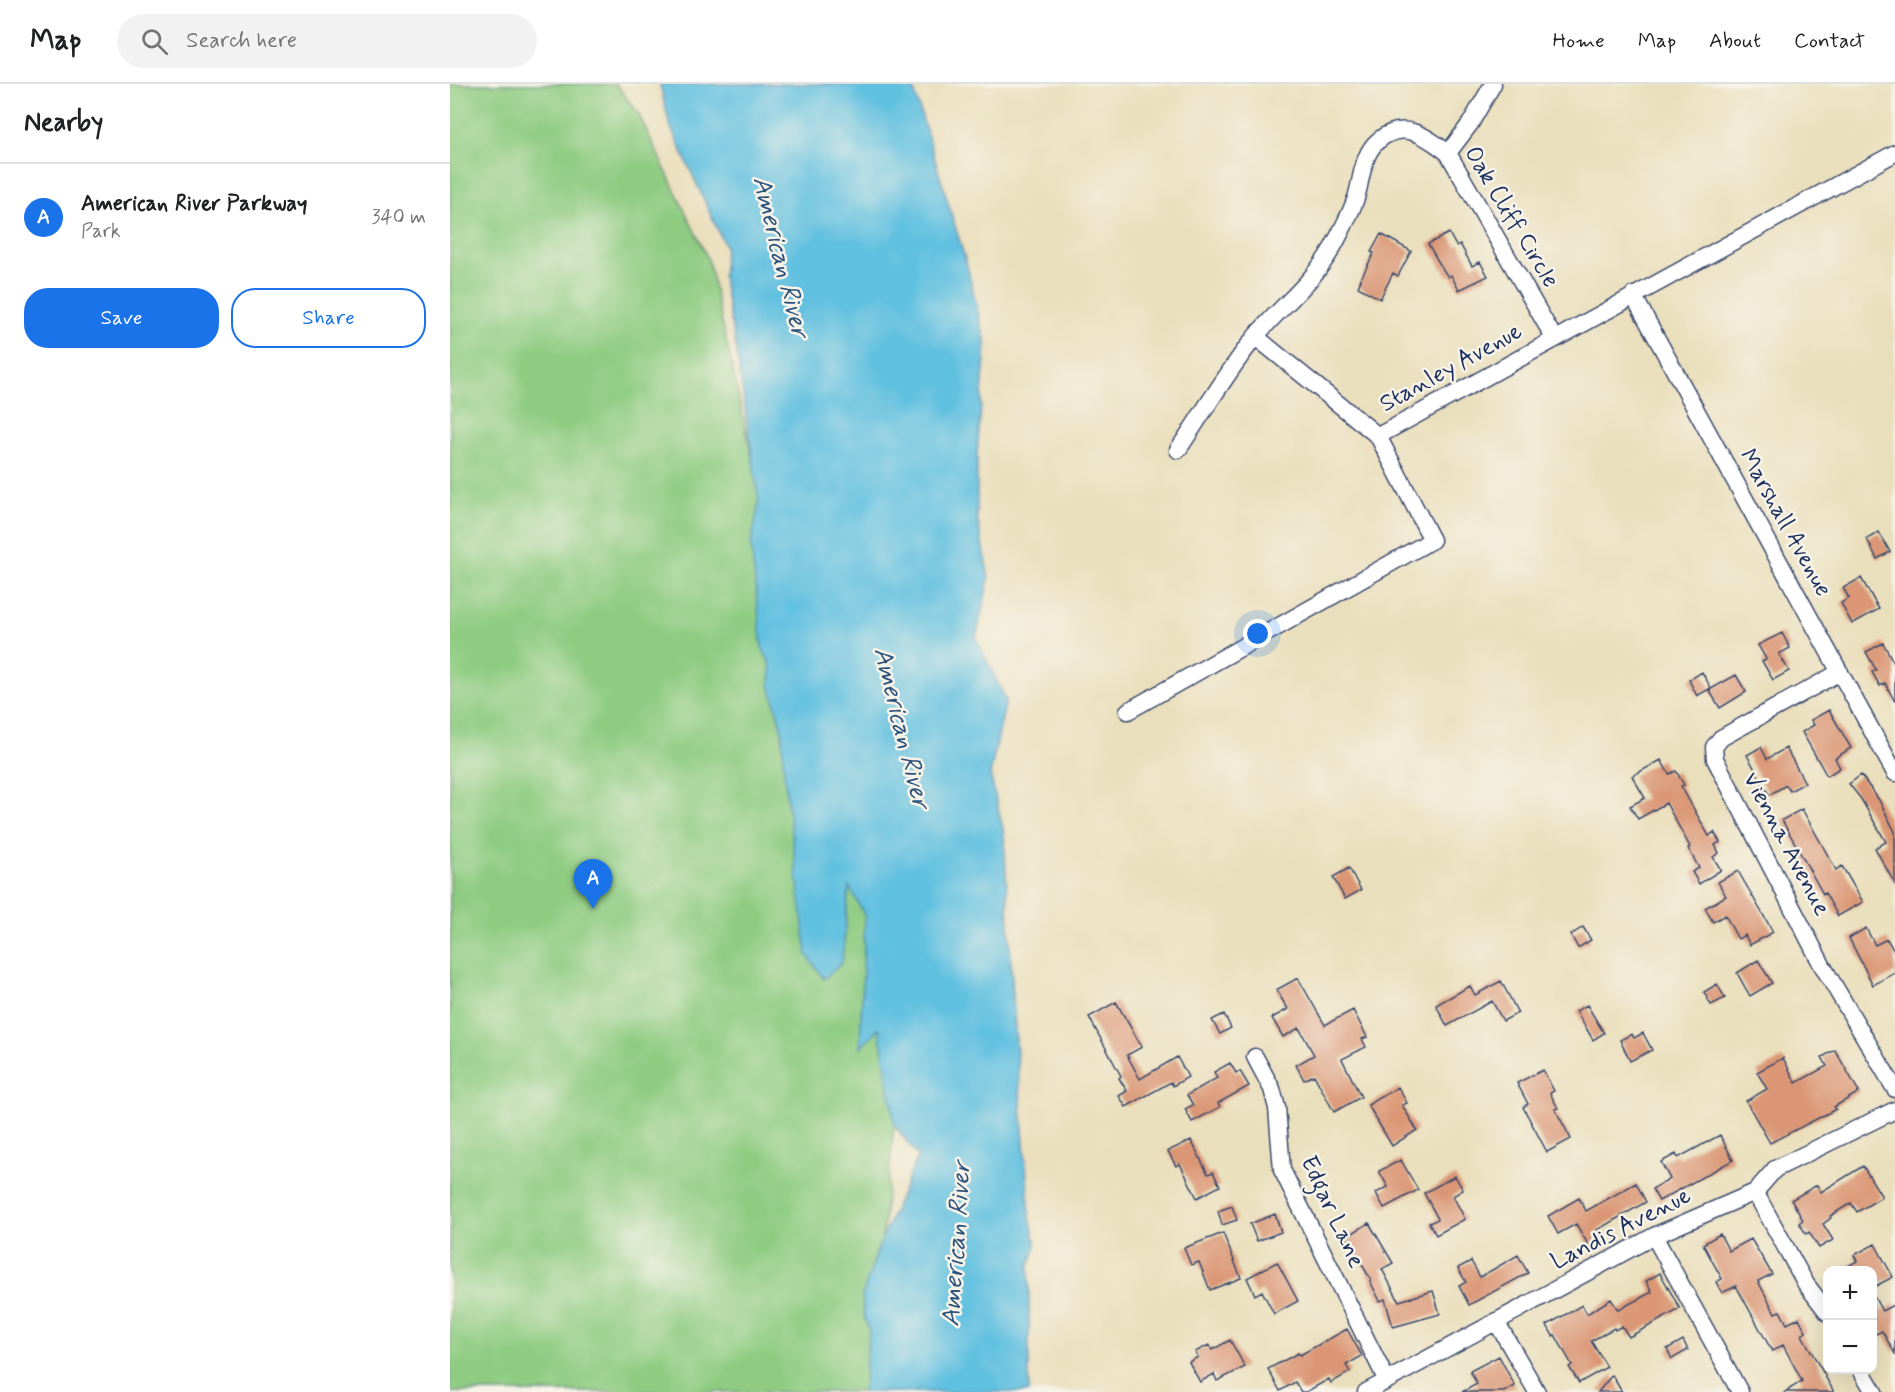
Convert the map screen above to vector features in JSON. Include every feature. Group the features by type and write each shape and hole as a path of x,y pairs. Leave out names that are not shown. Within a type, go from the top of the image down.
{"street":[{"path":"1448,153 1470,124 1493,84"},
{"name":"Oak Cliff Circle","path":"1178,450 1256,337 1316,273 1345,224 1356,198 1371,147 1378,140 1395,131 1415,131 1448,153 1554,338"},
{"name":"Stanley Avenue","path":"1128,711 1432,540 1378,436 1895,153"},
{"name":"Marshall Avenue","path":"1633,295 1895,773"},
{"path":"1256,337 1378,436"},
{"name":"Vienna Avenue","path":"1840,672 1721,738 1714,747 1715,759 1822,965 1895,1089"},
{"name":"Edgar Lane","path":"1255,1057 1272,1089 1277,1108 1282,1170 1387,1381"},
{"name":"Landis Avenue","path":"1366,1392 1654,1236 1755,1192 1775,1169 1895,1110"},
{"path":"1755,1192 1806,1284 1823,1307"},
{"path":"1654,1236 1740,1392"},
{"path":"1496,1321 1537,1392"},
{"path":"1863,1374 1874,1392"}],"green space":[{"path":"450,84 616,84 638,113 708,259 775,561 863,819 899,1080 866,1392 450,1392"}],"water":[{"name":"American River","path":"660,84 912,84 966,262 986,345 977,455 977,517 989,579 976,638 1006,700 990,774 1004,833 1014,1016 1030,1217 1036,1246 1029,1266 1029,1392 863,1392 869,1331 864,1316 862,1296 879,1246 918,1156 895,1126 879,1028 860,1048 865,916 849,887 842,963 824,979 807,955 784,774 782,730 770,685 771,666 762,647 751,544 759,503 735,341 723,280 725,246 669,123"}],"building":[{"path":"1449,233 1456,246 1460,244 1472,266 1480,262 1488,276 1459,290 1451,275 1448,277 1428,244"},
{"path":"1381,234 1411,251 1398,276 1393,273 1380,299 1358,287 1374,253 1371,252"},
{"path":"1879,532 1890,552 1877,559 1867,539"},
{"path":"1861,578 1879,609 1852,624 1841,603 1849,598 1843,588"},
{"path":"1782,633 1790,648 1779,654 1789,671 1773,680 1762,661 1766,659 1758,645"},
{"path":"1883,643 1895,665 1895,702 1885,683 1880,686 1872,672 1876,670 1866,652"},
{"path":"1702,672 1711,688 1697,696 1689,680"},
{"path":"1736,675 1746,692 1720,708 1709,690"},
{"path":"1829,710 1851,748 1835,758 1840,768 1827,776 1802,732 1814,725 1811,720"},
{"path":"1761,747 1767,759 1786,748 1805,783 1790,791 1786,785 1769,795 1747,755"},
{"path":"1661,760 1669,774 1676,771 1684,785 1681,786 1709,836 1714,832 1720,842 1715,845 1719,853 1713,857 1721,870 1699,884 1692,872 1699,868 1666,803 1638,819 1630,806 1645,798 1632,776"},
{"path":"1861,775 1879,800 1895,832 1895,884 1875,848 1886,842 1861,799 1849,784"},
{"path":"1802,809 1836,870 1842,866 1863,902 1838,916 1825,893 1823,894 1782,820"},
{"path":"1349,868 1361,890 1345,899 1333,877"},
{"path":"1738,871 1773,932 1750,945 1745,935 1738,939 1725,915 1713,922 1705,908 1726,896 1718,882"},
{"path":"1583,927 1591,940 1578,948 1571,935"},
{"path":"1866,928 1875,945 1887,939 1895,953 1895,973 1873,985 1849,938"},
{"path":"1758,960 1772,983 1750,996 1737,973"},
{"path":"1298,978 1325,1025 1353,1010 1367,1037 1362,1039 1366,1047 1342,1059 1361,1097 1334,1112 1314,1075 1304,1080 1296,1065 1314,1055 1299,1028 1283,1037 1272,1018 1288,1009 1276,990"},
{"path":"1501,981 1518,1013 1503,1021 1492,1001 1447,1026 1436,1005 1470,986 1475,995"},
{"path":"1717,984 1725,998 1711,1005 1704,992"},
{"path":"1116,1002 1142,1047 1127,1055 1140,1079 1177,1057 1188,1077 1173,1086 1171,1082 1126,1107 1119,1096 1127,1091 1119,1078 1121,1076 1089,1017"},
{"path":"1587,1005 1604,1033 1593,1040 1576,1011"},
{"path":"1224,1014 1231,1028 1220,1034 1212,1020"},
{"path":"1643,1033 1652,1050 1630,1061 1620,1040 1632,1034 1634,1038"},
{"path":"1835,1050 1859,1092 1834,1107 1836,1109 1770,1143 1746,1101 1767,1089 1757,1072 1783,1058 1796,1083 1827,1066 1822,1057"},
{"path":"1230,1063 1236,1073 1240,1071 1249,1086 1218,1103 1220,1107 1192,1122 1185,1109 1193,1105 1187,1095 1217,1078 1214,1072"},
{"path":"1543,1070 1554,1091 1550,1093 1558,1108 1555,1109 1571,1139 1547,1152 1523,1107 1528,1104 1517,1083"},
{"path":"1398,1087 1407,1103 1402,1105 1417,1130 1392,1146 1368,1105"},
{"path":"1720,1135 1733,1160 1659,1201 1652,1189 1670,1179 1661,1162 1676,1154 1678,1158"},
{"path":"1191,1140 1208,1174 1213,1172 1220,1186 1197,1198 1180,1164 1176,1166 1168,1151"},
{"path":"1401,1160 1418,1190 1384,1208 1376,1193 1388,1187 1379,1171"},
{"path":"1863,1166 1882,1197 1857,1212 1851,1203 1830,1216 1831,1218 1823,1224 1833,1240 1819,1248 1809,1232 1806,1234 1799,1223 1803,1220 1791,1200 1817,1185 1821,1192"},
{"path":"1455,1176 1463,1190 1453,1196 1465,1219 1436,1235 1429,1223 1438,1219 1424,1193"},
{"path":"1636,1183 1646,1202 1597,1230 1602,1238 1589,1246 1576,1224 1558,1234 1548,1216 1579,1198 1586,1211"},
{"path":"1232,1206 1237,1220 1222,1225 1218,1211"},
{"path":"1275,1214 1281,1232 1257,1241 1250,1224"},
{"path":"1369,1223 1393,1263 1382,1269 1399,1301 1433,1291 1440,1314 1393,1327 1385,1299 1380,1301 1371,1280 1346,1237"},
{"path":"1223,1233 1241,1278 1210,1290 1199,1262 1191,1265 1184,1248"},
{"path":"1720,1234 1729,1251 1751,1239 1772,1274 1758,1281 1775,1313 1780,1311 1787,1324 1799,1318 1806,1332 1802,1335 1834,1392 1785,1392 1802,1381 1783,1345 1772,1351 1736,1286 1722,1293 1716,1282 1722,1279 1703,1244"},
{"path":"1875,1244 1893,1277 1877,1285 1877,1266 1848,1266 1857,1261 1854,1255"},
{"path":"1518,1255 1528,1273 1469,1305 1459,1286 1466,1282 1458,1268 1471,1261 1480,1277"},
{"path":"1277,1262 1298,1301 1274,1314 1262,1291 1255,1295 1247,1278"},
{"path":"1660,1273 1680,1309 1629,1337 1622,1326 1591,1341 1607,1367 1579,1383 1569,1367 1572,1365 1547,1325 1582,1305 1587,1314 1611,1299 1618,1310 1652,1292 1646,1281"},
{"path":"1877,1302 1882,1311 1895,1304 1895,1354 1882,1331 1877,1334"},
{"path":"1347,1329 1362,1356 1346,1365 1350,1372 1331,1383 1329,1379 1306,1392 1301,1392 1295,1382 1280,1391 1268,1369 1298,1353 1300,1355"},
{"path":"1230,1340 1245,1367 1217,1381 1214,1374 1200,1382 1189,1362 1198,1357 1195,1352 1209,1345 1212,1350"},
{"path":"1683,1340 1688,1350 1672,1359 1667,1349"},
{"path":"1499,1356 1515,1386 1504,1392 1462,1392 1477,1384 1470,1371"},
{"path":"1612,1375 1622,1392 1598,1392"}],"place":[{"name":"American River Parkway","path":"593,909"}]}
